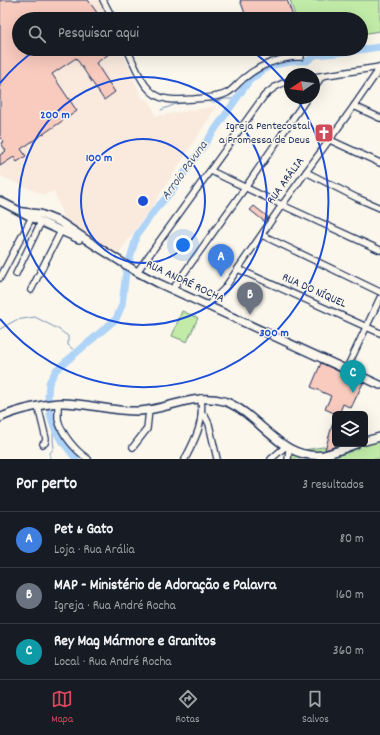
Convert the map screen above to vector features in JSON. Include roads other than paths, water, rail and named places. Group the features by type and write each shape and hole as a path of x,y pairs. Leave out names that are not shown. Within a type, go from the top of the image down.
{"main road":[{"name":"RUA ANDRÉ ROCHA","path":"0,201 41,222 93,244"},
{"name":"RUA ANDRÉ ROCHA","path":"23,212 40,214 60,222 136,271 172,290 380,386"},
{"path":"0,418 14,412 57,403 136,411 149,410 201,398 217,400 237,407 287,448 303,455 317,456 348,447"},
{"path":"368,440 380,437"}],"street":[{"path":"103,0 109,12"},
{"path":"130,56 145,86 158,97 172,100 206,98 223,95 259,68 274,62 301,57"},
{"path":"320,79 322,76 380,67"},
{"name":"RUA ARÁLIA","path":"208,306 224,289 282,205 378,75 380,67"},
{"path":"136,271 211,171 264,96 275,86 284,82"},
{"path":"172,290 246,188 303,104"},
{"path":"354,106 380,118"},
{"path":"330,140 380,163"},
{"path":"211,171 380,250"},
{"path":"306,172 380,208"},
{"path":"0,278 32,217"},
{"path":"16,274 41,222"},
{"path":"31,290 61,231"},
{"path":"262,234 380,292"},
{"name":"RUA DO NÍQUEL","path":"238,269 380,333"},
{"path":"346,370 380,298"},
{"path":"185,459 200,427 202,415 201,398"},
{"path":"57,403 58,418 65,435 74,447 88,459"},
{"path":"39,406 46,439 45,443 43,444"},
{"path":"133,447 148,430 149,410"},
{"path":"202,415 205,416 209,424 217,459"},
{"path":"271,459 287,448 288,459"}],"waterway":[{"name":"Arroio Pavuna","path":"368,49 380,47"},
{"name":"Arroio Pavuna","path":"76,459 59,437 50,413 48,396 49,383 56,370 116,319 122,305 126,272 137,235 154,211 171,192 249,81 269,66 294,61 307,61 314,56"},
{"path":"161,110 176,104 236,99"},
{"path":"0,329 16,320 35,317 68,336 68,345 76,352"},
{"path":"50,459 50,453 54,448 53,424"}],"place":[{"name":"Igreja Pentecostal a Promessa de Deus","path":"324,133"},
{"name":"Pet & Gato","path":"221,277"},
{"name":"MAP - Ministério de Adoração e Palavra","path":"250,315"},
{"name":"Rey Mag Mármore e Granitos","path":"353,393"}]}
